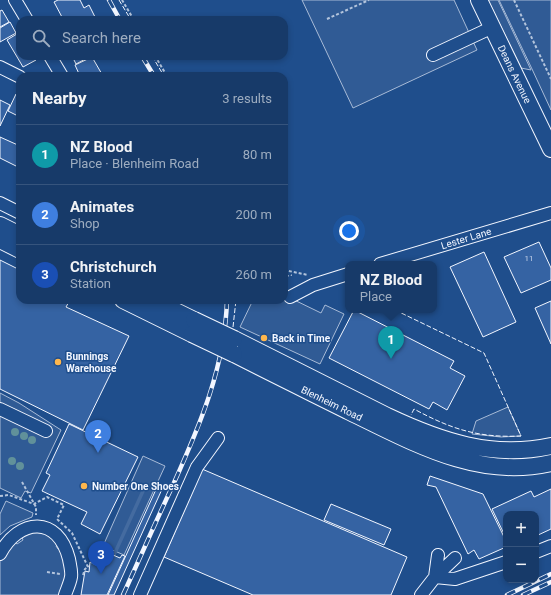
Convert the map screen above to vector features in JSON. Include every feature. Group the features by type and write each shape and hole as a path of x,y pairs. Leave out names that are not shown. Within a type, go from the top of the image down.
{"main road":[{"name":"Deans Avenue","path":"479,0 551,149"},
{"path":"0,225 16,233"},
{"path":"0,240 16,248"},
{"name":"Blenheim Road","path":"133,304 193,327 234,347 439,438 469,447 504,451 534,450 551,446"},
{"name":"Blenheim Road","path":"159,304 193,327"},
{"name":"Blenheim Road","path":"234,347 400,437 445,456 464,462 493,466 527,467 551,463"}],"street":[{"path":"15,0 25,16"},
{"path":"433,55 492,27"},
{"path":"52,60 60,72"},
{"path":"0,67 16,75"},
{"path":"0,203 16,211"},
{"name":"Lester Lane","path":"390,261 551,213"},
{"path":"290,297 323,281 345,275"},
{"path":"0,409 46,431"},
{"path":"140,595 197,467 218,438"},
{"path":"0,554 5,545 18,531 33,526 52,532 64,545 70,564 71,576 65,595"},
{"path":"539,551 551,546"},
{"path":"435,577 438,555"},
{"path":"421,595 435,577 455,558"},
{"path":"435,577 455,579 503,563"}],"path":[{"path":"122,0 132,16"},
{"path":"327,20 369,0"},
{"path":"514,0 551,79"},
{"path":"157,60 165,72"},
{"path":"288,271 306,274 323,281"},
{"path":"22,482 34,504 37,513 33,526"},
{"path":"0,496 9,495 34,504"},
{"path":"34,504 46,497 64,505 57,519 72,533 88,567 83,576 81,576"}],"shaded area":[{"path":"302,0 454,0 477,50 353,108"},
{"path":"488,0 498,0 531,70 521,68"},
{"path":"499,0 551,0 551,110 532,69"},
{"path":"288,297 321,313 325,305 344,314 320,364 240,327 251,304 288,304"},
{"path":"0,393 19,403 61,430 31,493 25,491 21,498 0,488"},
{"path":"508,407 521,436 501,437 472,434 476,421"},
{"path":"143,456 165,466 124,555 103,546"},
{"path":"6,501 33,513 32,517 10,526 0,535 0,514"},
{"path":"35,528 61,543 56,546 58,549 63,546 68,563 61,595 0,595 0,561 3,553 12,540 17,544 23,540 20,532"}],"building":[{"path":"58,0 80,0 84,8 89,5 94,16 61,16 54,2"},
{"path":"2,10 9,22 0,27 0,11"},
{"path":"10,22 16,33 0,42 0,28"},
{"path":"16,34 16,55 7,40"},
{"path":"19,60 36,60 23,67"},
{"path":"74,60 84,60 76,64"},
{"path":"86,60 94,60 101,72 78,72 75,65"},
{"path":"16,94 16,115 8,111"},
{"path":"0,100 10,105 0,126"},
{"path":"0,137 16,144 16,166 0,158"},
{"path":"539,242 551,268 551,280 521,293 504,257"},
{"path":"484,252 516,322 483,337 450,267"},
{"name":"Bunnings Warehouse","path":"0,260 16,268 16,304 68,304 66,307 129,336 83,430 0,389"},
{"path":"551,301 551,344 535,308"},
{"path":"352,313 360,313 454,361 450,368 465,376 447,410 433,402 429,409 329,358"},
{"path":"69,424 138,457 100,534 81,524 87,512 42,491 50,475 46,473"},
{"path":"202,469 407,557 391,595 253,595 164,557"},
{"path":"430,476 483,494 503,535 503,548 479,559 474,550 468,554 436,487 427,485"},
{"path":"158,485 163,487 114,595 108,595"},
{"path":"551,489 551,529 539,535 539,511 503,511 503,532 492,509 531,491 534,497"},
{"path":"331,504 391,529 384,545 324,520"},
{"path":"106,552 120,558 122,555 125,556 107,595 81,595 85,571 89,572 90,562 100,567"}],"waterway":[{"path":"114,555 143,491"}],"railway":[{"path":"109,0 118,16"},
{"path":"144,60 152,72"},
{"path":"123,595 183,463 201,418 222,349 227,304"},
{"path":"507,595 551,574"},
{"path":"523,595 551,582"}],"fence":[{"path":"119,0 129,16"},
{"path":"154,60 162,72"},
{"path":"288,276 292,275"},
{"path":"233,327 236,304"},
{"path":"401,313 484,353 521,436 478,434 465,431 440,422 414,409 411,415"}],"place":[{"name":"Back in Time","path":"264,338"},
{"name":"NZ Blood","path":"391,359"},
{"name":"Bunnings Warehouse","path":"58,362"},
{"name":"Animates","path":"98,453"},
{"name":"Number One Shoes","path":"84,486"},
{"name":"Christchurch","path":"101,574"}]}
